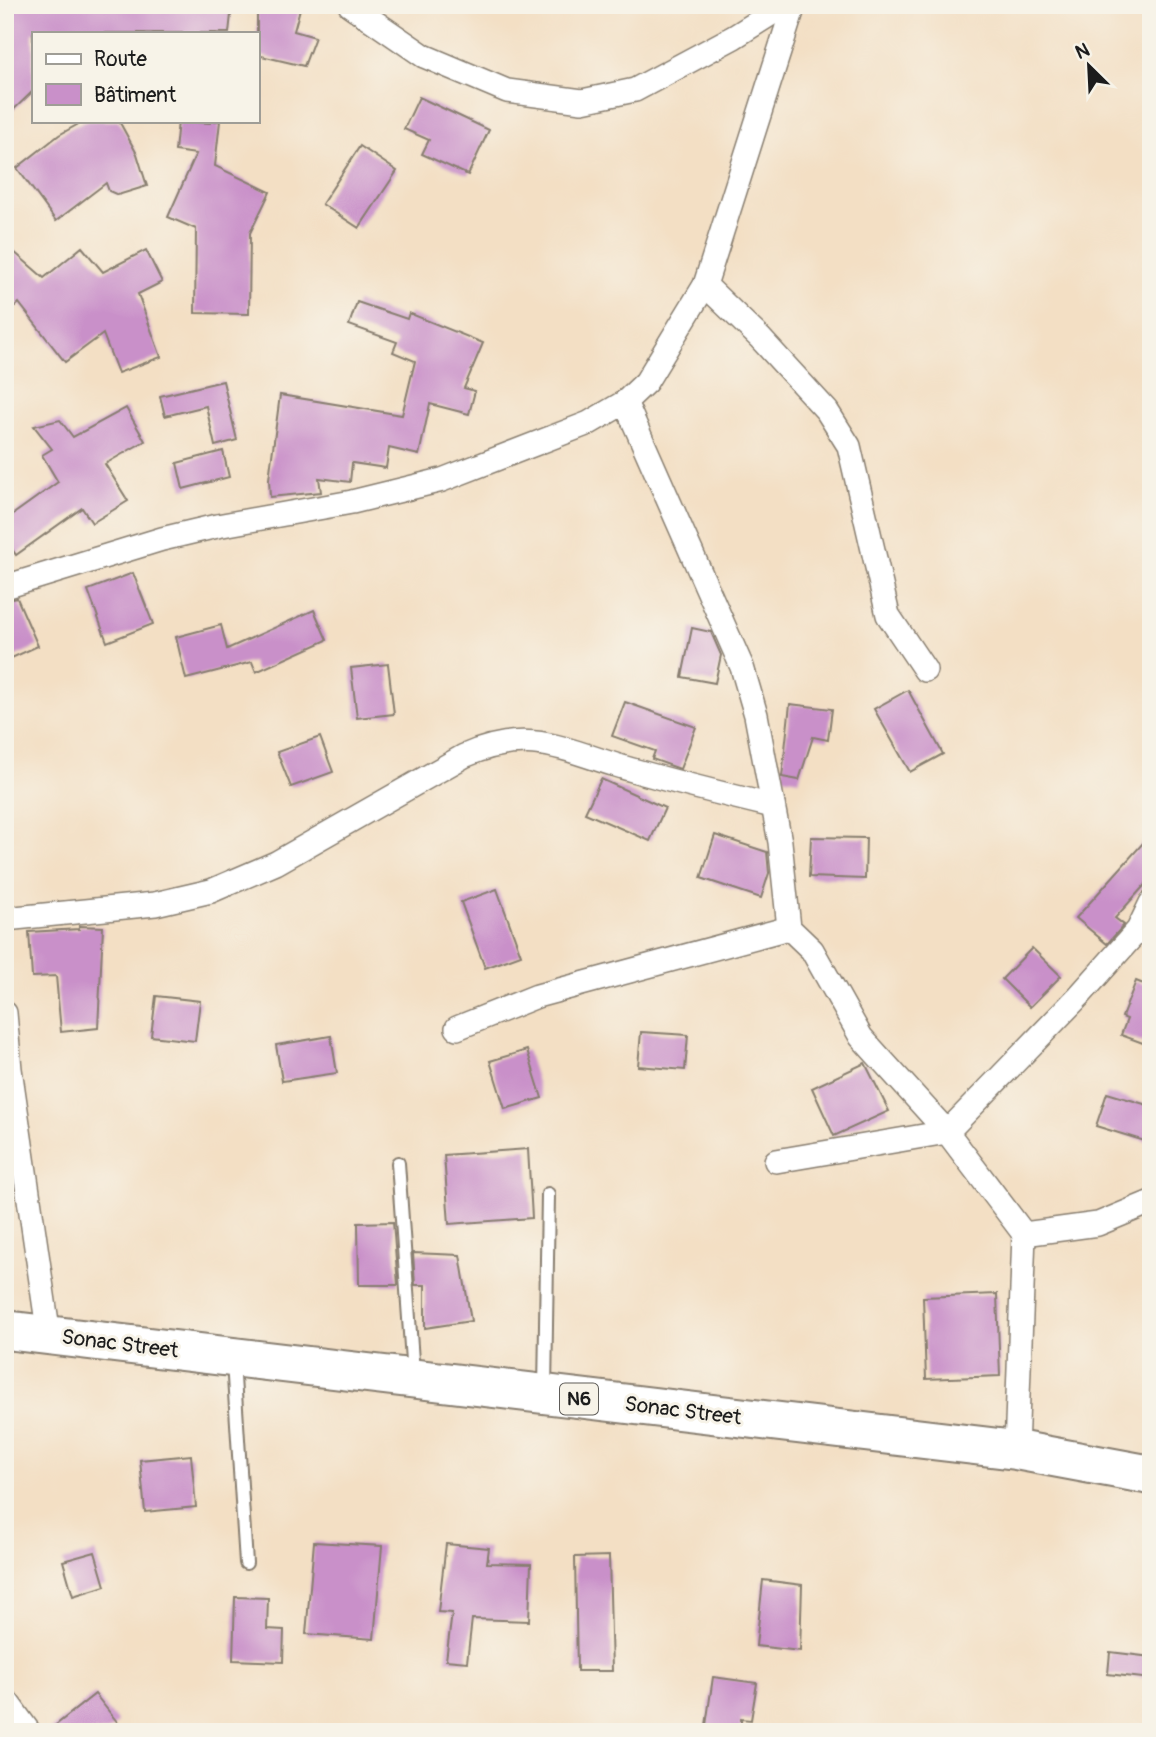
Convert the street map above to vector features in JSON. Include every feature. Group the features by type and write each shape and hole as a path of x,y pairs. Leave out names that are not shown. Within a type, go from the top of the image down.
{"highway":[{"name":"Sonac Street","path":"5,1330 1016,1450 1151,1475"}],"street":[{"path":"350,5 424,56 507,91 582,101 635,90 734,37 785,5"},
{"path":"5,587 162,539 352,502 442,480 589,422 625,402 646,382 705,285 794,5"},
{"path":"705,285 760,338 827,411 849,446 888,615 925,670"},
{"path":"625,402 742,667 756,715 780,842 789,928 812,950 861,1037 947,1132 1024,1234 1016,1450"},
{"path":"5,919 155,904 211,891 276,863 464,756 483,748 507,744 530,742 569,748 624,768 773,806"},
{"path":"776,1161 947,1132 1079,996 1138,930 1151,903"},
{"path":"457,1028 537,996 789,928"},
{"path":"5,1013 10,1069 49,1336"},
{"path":"1024,1234 1098,1224 1151,1202"},
{"path":"5,1699 29,1732"}],"lane":[{"path":"398,1163 413,1379"},
{"path":"545,1395 548,1194"},
{"path":"232,1358 246,1563"}],"building":[{"path":"5,5 232,5 229,32 32,32 32,92 5,118"},
{"path":"257,5 301,5 294,31 315,37 304,66 259,55"},
{"path":"419,97 489,130 468,175 422,154 429,140 404,129"},
{"path":"82,122 120,122 137,154 147,186 118,195 109,191 106,183 56,221 17,168 59,135"},
{"path":"178,122 220,122 215,166 270,192 250,233 249,314 195,313 196,229 168,217 196,154 175,151"},
{"path":"360,146 397,171 359,228 322,204"},
{"path":"5,244 44,278 82,247 103,272 146,250 162,282 138,294 161,357 118,373 103,334 65,362 19,303 5,317"},
{"path":"357,302 407,319 409,313 483,343 464,388 475,391 469,414 430,404 419,455 389,448 386,468 352,463 350,482 319,478 321,492 270,497 269,479 280,395 402,415 415,361 393,352 397,342 349,325"},
{"path":"223,381 237,440 215,446 206,406 165,416 160,396"},
{"path":"126,408 145,441 105,464 128,501 92,523 82,508 16,555 5,539 5,520 58,482 42,455 52,449 34,426 60,420 73,437"},
{"path":"223,451 229,477 183,489 177,463"},
{"path":"133,573 153,624 107,642 88,590"},
{"path":"17,598 38,646 5,661 5,601"},
{"path":"314,610 327,640 256,672 252,662 186,679 176,637 221,625 227,649"},
{"path":"692,628 711,632 721,655 715,683 682,677"},
{"path":"388,664 394,714 357,718 351,668"},
{"path":"908,690 943,754 910,772 874,709"},
{"path":"625,702 696,727 680,769 652,759 655,751 612,736"},
{"path":"790,704 832,709 828,740 813,737 799,780 782,777"},
{"path":"320,737 333,772 291,787 277,752"},
{"path":"601,779 665,808 650,841 585,813"},
{"path":"1151,834 1151,878 1115,918 1124,925 1107,944 1076,918"},
{"path":"715,835 767,852 769,873 761,898 701,878"},
{"path":"811,837 866,838 865,879 809,877"},
{"path":"497,889 521,955 485,968 461,902"},
{"path":"79,926 103,927 98,1028 61,1032 56,976 32,977 29,932 79,929"},
{"path":"1032,948 1061,976 1030,1007 1002,979"},
{"path":"1136,981 1151,987 1151,1046 1121,1035 1127,1019 1122,1017"},
{"path":"156,996 200,1001 195,1041 151,1036"},
{"path":"641,1032 688,1035 685,1070 638,1066"},
{"path":"331,1036 337,1073 282,1081 276,1045"},
{"path":"527,1050 542,1098 505,1109 490,1061"},
{"path":"865,1063 889,1111 834,1136 812,1088"},
{"path":"1107,1093 1151,1106 1151,1143 1096,1126"},
{"path":"528,1149 532,1218 449,1224 444,1155"},
{"path":"393,1222 398,1285 359,1285 358,1223"},
{"path":"413,1253 460,1255 471,1321 425,1328 425,1285 415,1285"},
{"path":"997,1294 1000,1376 926,1379 923,1297"},
{"path":"191,1455 196,1507 145,1512 140,1460"},
{"path":"314,1542 382,1546 374,1639 306,1634"},
{"path":"446,1544 489,1548 487,1563 531,1564 529,1621 472,1619 467,1662 446,1660 452,1613 438,1612"},
{"path":"95,1552 105,1586 73,1596 63,1561"},
{"path":"609,1556 612,1671 577,1671 575,1557"},
{"path":"763,1580 802,1585 800,1651 756,1646"},
{"path":"235,1597 268,1598 267,1629 284,1630 283,1662 233,1660"},
{"path":"1110,1652 1151,1657 1151,1679 1108,1674"},
{"path":"713,1677 757,1683 751,1720 741,1719 741,1732 705,1732"},
{"path":"95,1694 118,1723 107,1732 47,1732"}]}
